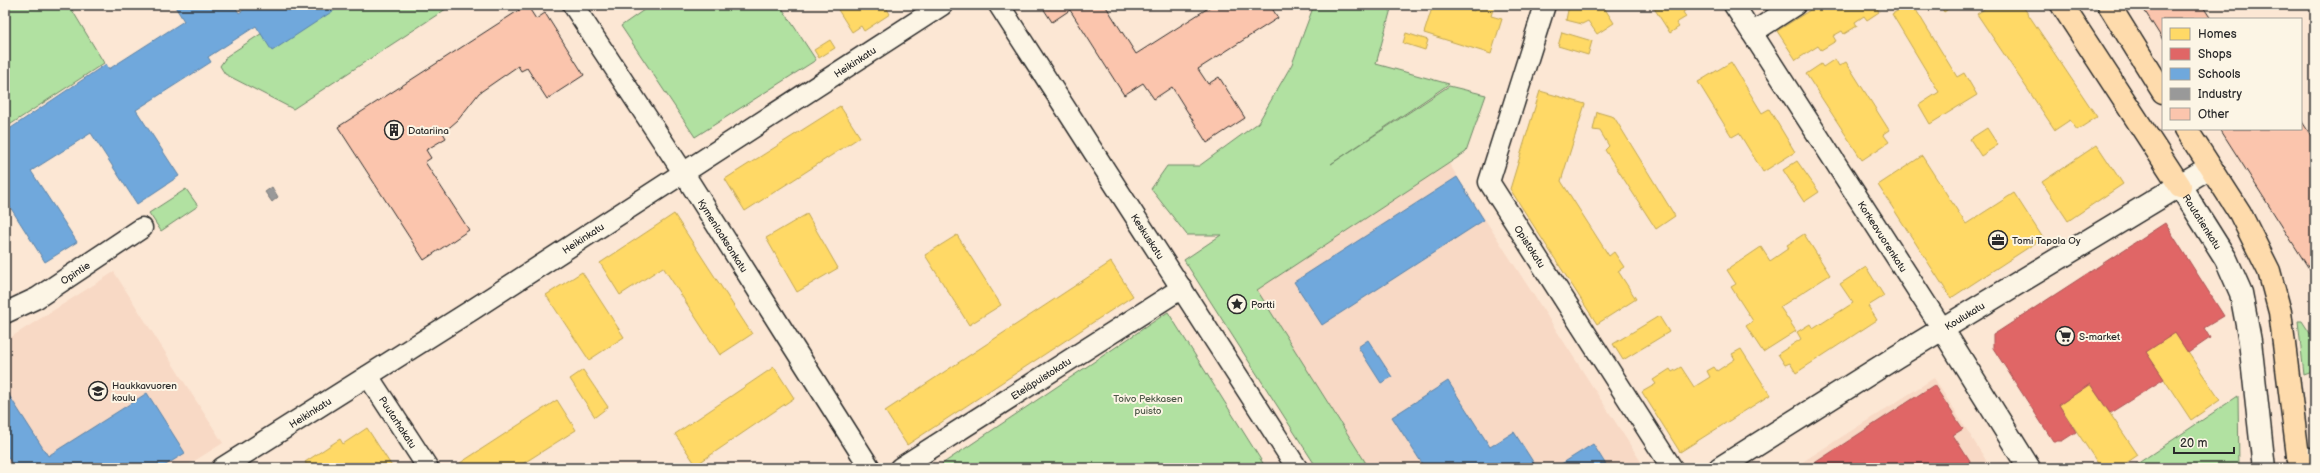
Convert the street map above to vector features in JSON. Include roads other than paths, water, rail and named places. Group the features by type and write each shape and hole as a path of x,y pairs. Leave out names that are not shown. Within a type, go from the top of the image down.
{"highway":[{"name":"Rautatienkatu","path":"2062,5 2180,186"},
{"path":"2108,5 2162,90"},
{"path":"2187,130 2240,213 2269,271 2280,312 2305,462"}],"main road":[{"name":"Koulukatu","path":"1733,465 1896,357 2210,167"},
{"name":"Rautatienkatu","path":"2180,186 2226,259 2240,293 2250,341 2264,468"},
{"name":"Korkeavuorenkatu","path":"1942,330 2029,468"}],"street":[{"name":"Kymenlaaksonkatu","path":"573,5 683,172 870,468"},
{"name":"Heikinkatu","path":"222,468 368,376 942,5"},
{"name":"Keskuskatu","path":"999,5 1297,468"},
{"name":"Opistokatu","path":"1545,5 1489,182 1672,468"},
{"name":"Korkeavuorenkatu","path":"1734,5 1942,330"},
{"path":"1752,33 1795,5"},
{"name":"Opintie","path":"5,313 37,298 142,228"},
{"name":"Eteläpuistokatu","path":"900,468 1182,288"},
{"name":"Puutarhakatu","path":"368,376 428,468"}],"place":[{"name":"Datariina","path":"394,130"},
{"name":"Tomi Tapola Oy","path":"1998,240"},
{"name":"Portti","path":"1237,304"},
{"name":"S-market","path":"2065,336"},
{"name":"Haukkavuoren koulu","path":"98,391"}],"park label":[{"name":"Toivo Pekkasen puisto","path":"1148,404"}]}
